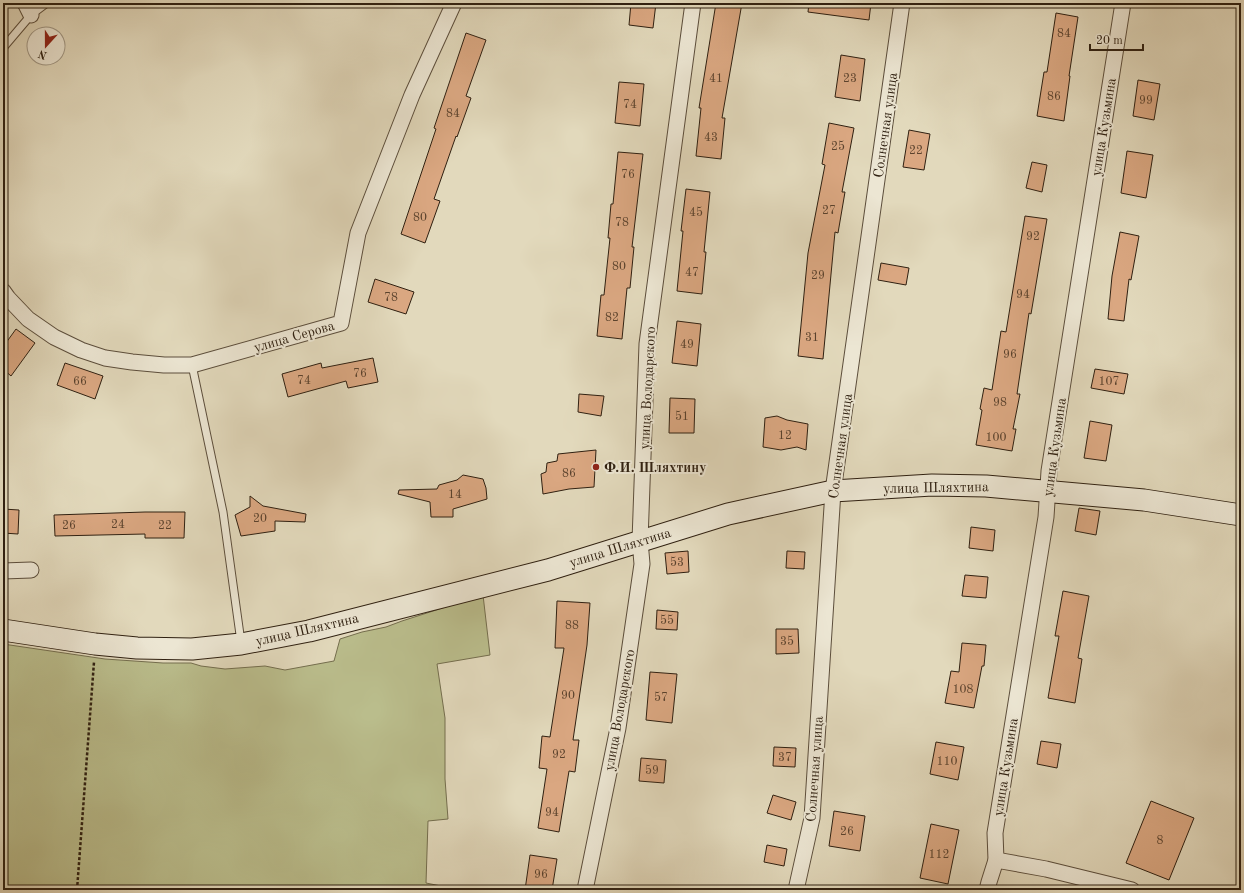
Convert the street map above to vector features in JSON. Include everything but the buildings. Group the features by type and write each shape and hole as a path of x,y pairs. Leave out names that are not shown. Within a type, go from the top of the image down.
{"main road":[{"name":"улица Шляхтина","path":"3,630 95,644 138,648 192,648 241,644 309,631 548,570 728,514 833,491 932,485 986,486 1047,490 1144,500 1241,514"}],"street":[{"name":"улица Серова","path":"3,291 28,319 54,337 81,350 105,358 164,365 192,365 341,323 358,233 412,94 454,3"},
{"name":"улица Володарского","path":"585,890 618,728 642,564 640,541 647,344 693,3"},
{"name":"Солнечная улица","path":"796,890 812,818 833,491 902,3"},
{"name":"улица Кузьмина","path":"987,890 996,860 994,833 1046,517 1050,463 1122,3"},
{"path":"3,571 31,570"},
{"path":"996,860 1046,868 1132,890"}],"lane":[{"path":"3,48 28,9 47,3"},
{"path":"192,365 223,512 241,644"}],"path":[{"path":"77,890 95,644"}],"green space":[{"path":"483,595 490,655 437,664 445,718 445,779 448,819 428,821 426,883 446,887 446,890 3,890 3,644 105,659 163,663 191,663 201,666 225,669 265,666 285,670 334,661 340,639 362,632 386,627"}],"place":[{"name":"Ф.И. Шляхтину","path":"596,467"}]}
